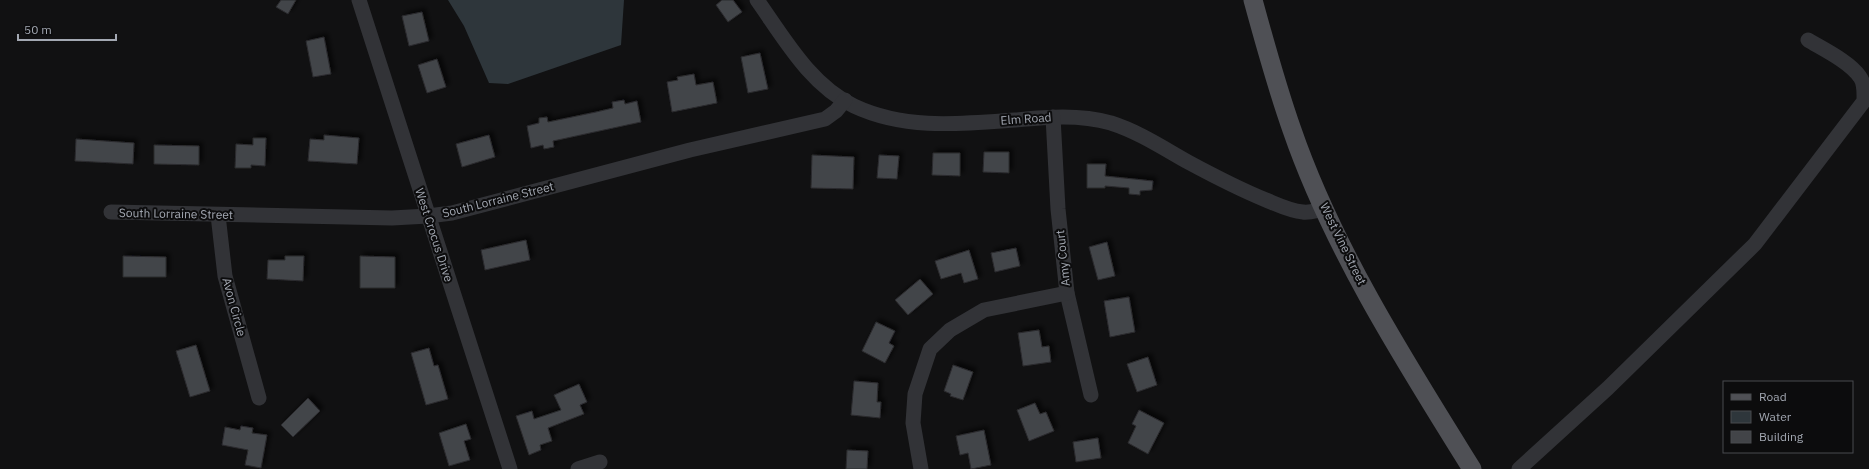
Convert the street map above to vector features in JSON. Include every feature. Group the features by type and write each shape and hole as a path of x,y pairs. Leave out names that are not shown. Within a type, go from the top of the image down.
{"main road":[{"name":"West Vine Street","path":"1253,0 1292,131 1325,209 1374,306 1406,362 1472,469"}],"street":[{"name":"West Crocus Drive","path":"358,0 510,469"},
{"name":"Elm Road","path":"757,0 815,77 844,100 874,114 897,121 922,124 970,124 1053,117 1088,118 1111,123 1152,141 1244,191 1294,210 1305,212 1325,209"},
{"path":"1519,469 1608,388 1755,244 1864,101 1864,90 1860,77 1849,66 1808,40"},
{"name":"South Lorraine Street","path":"111,212 392,218 428,216 452,212 690,150 825,119 836,111 844,100"},
{"name":"Amy Court","path":"1053,117 1058,209 1066,293 1091,395"},
{"name":"Avon Circle","path":"218,215 225,276 258,398"},
{"path":"921,469 913,423 915,394 930,349 950,330 984,310 1066,293"},
{"path":"578,469 600,462"}],"water":[{"path":"448,0 624,0 621,45 508,84 489,83 464,26"}],"building":[{"path":"281,0 296,0 288,14 276,7"},
{"path":"722,0 733,0 742,12 728,22 716,5"},
{"path":"422,12 429,41 409,46 402,16"},
{"path":"324,37 331,74 313,77 306,41"},
{"path":"760,53 768,89 748,93 741,57"},
{"path":"437,59 446,87 427,93 418,65"},
{"path":"694,74 696,85 713,82 717,103 672,112 667,82 678,80 677,77"},
{"path":"624,100 625,104 637,101 641,122 553,141 554,147 544,149 543,145 531,148 527,126 539,123 539,118 547,117 548,122 596,112 613,108 612,102"},
{"path":"324,135 359,138 357,164 308,161 310,139 324,140"},
{"path":"489,135 495,157 462,167 456,144"},
{"path":"253,138 266,138 265,166 251,165 251,168 235,168 236,144 253,145"},
{"path":"76,139 134,143 133,164 75,161"},
{"path":"154,145 199,146 199,165 154,164"},
{"path":"984,152 1009,152 1009,173 983,172"},
{"path":"933,153 960,153 960,176 932,175"},
{"path":"812,155 854,157 853,189 811,188"},
{"path":"879,155 899,156 897,179 877,178"},
{"path":"1087,164 1106,164 1105,176 1153,181 1152,190 1140,191 1140,195 1129,194 1129,188 1105,186 1105,188 1087,188"},
{"path":"526,240 530,260 485,270 481,250"},
{"path":"1107,242 1115,276 1098,280 1089,247"},
{"path":"1016,248 1020,266 995,272 991,253"},
{"path":"969,250 978,279 964,283 961,273 941,279 935,261"},
{"path":"123,256 166,257 166,277 123,277"},
{"path":"285,256 304,256 303,281 267,279 268,260 285,260"},
{"path":"360,256 395,257 395,288 360,288"},
{"path":"920,279 933,294 908,315 895,300"},
{"path":"1129,297 1135,332 1110,337 1104,301"},
{"path":"876,322 895,331 889,343 894,346 885,363 862,351"},
{"path":"1039,330 1042,347 1049,346 1051,362 1023,366 1018,333"},
{"path":"196,345 210,391 190,397 176,351"},
{"path":"429,348 434,366 438,365 448,399 426,405 411,353"},
{"path":"1148,357 1157,385 1137,392 1127,364"},
{"path":"953,365 973,372 963,400 950,396 951,394 944,391"},
{"path":"854,381 878,383 877,402 881,402 880,418 851,415"},
{"path":"579,384 587,402 580,405 584,414 548,428 552,441 540,445 541,450 529,455 516,416 532,411 534,419 561,410 554,395"},
{"path":"308,398 320,411 293,437 281,425"},
{"path":"1035,403 1040,414 1046,412 1054,431 1029,441 1017,410"},
{"path":"1139,410 1164,423 1148,454 1128,443 1136,426 1132,424"},
{"path":"466,424 471,439 464,441 470,460 449,466 439,433"},
{"path":"241,426 253,428 252,433 267,435 261,468 245,465 248,450 222,445 225,427 240,430"},
{"path":"984,430 991,465 971,469 968,453 960,455 956,436"},
{"path":"1098,438 1101,458 1076,462 1073,442"},
{"path":"847,450 868,451 867,469 846,469"}]}
